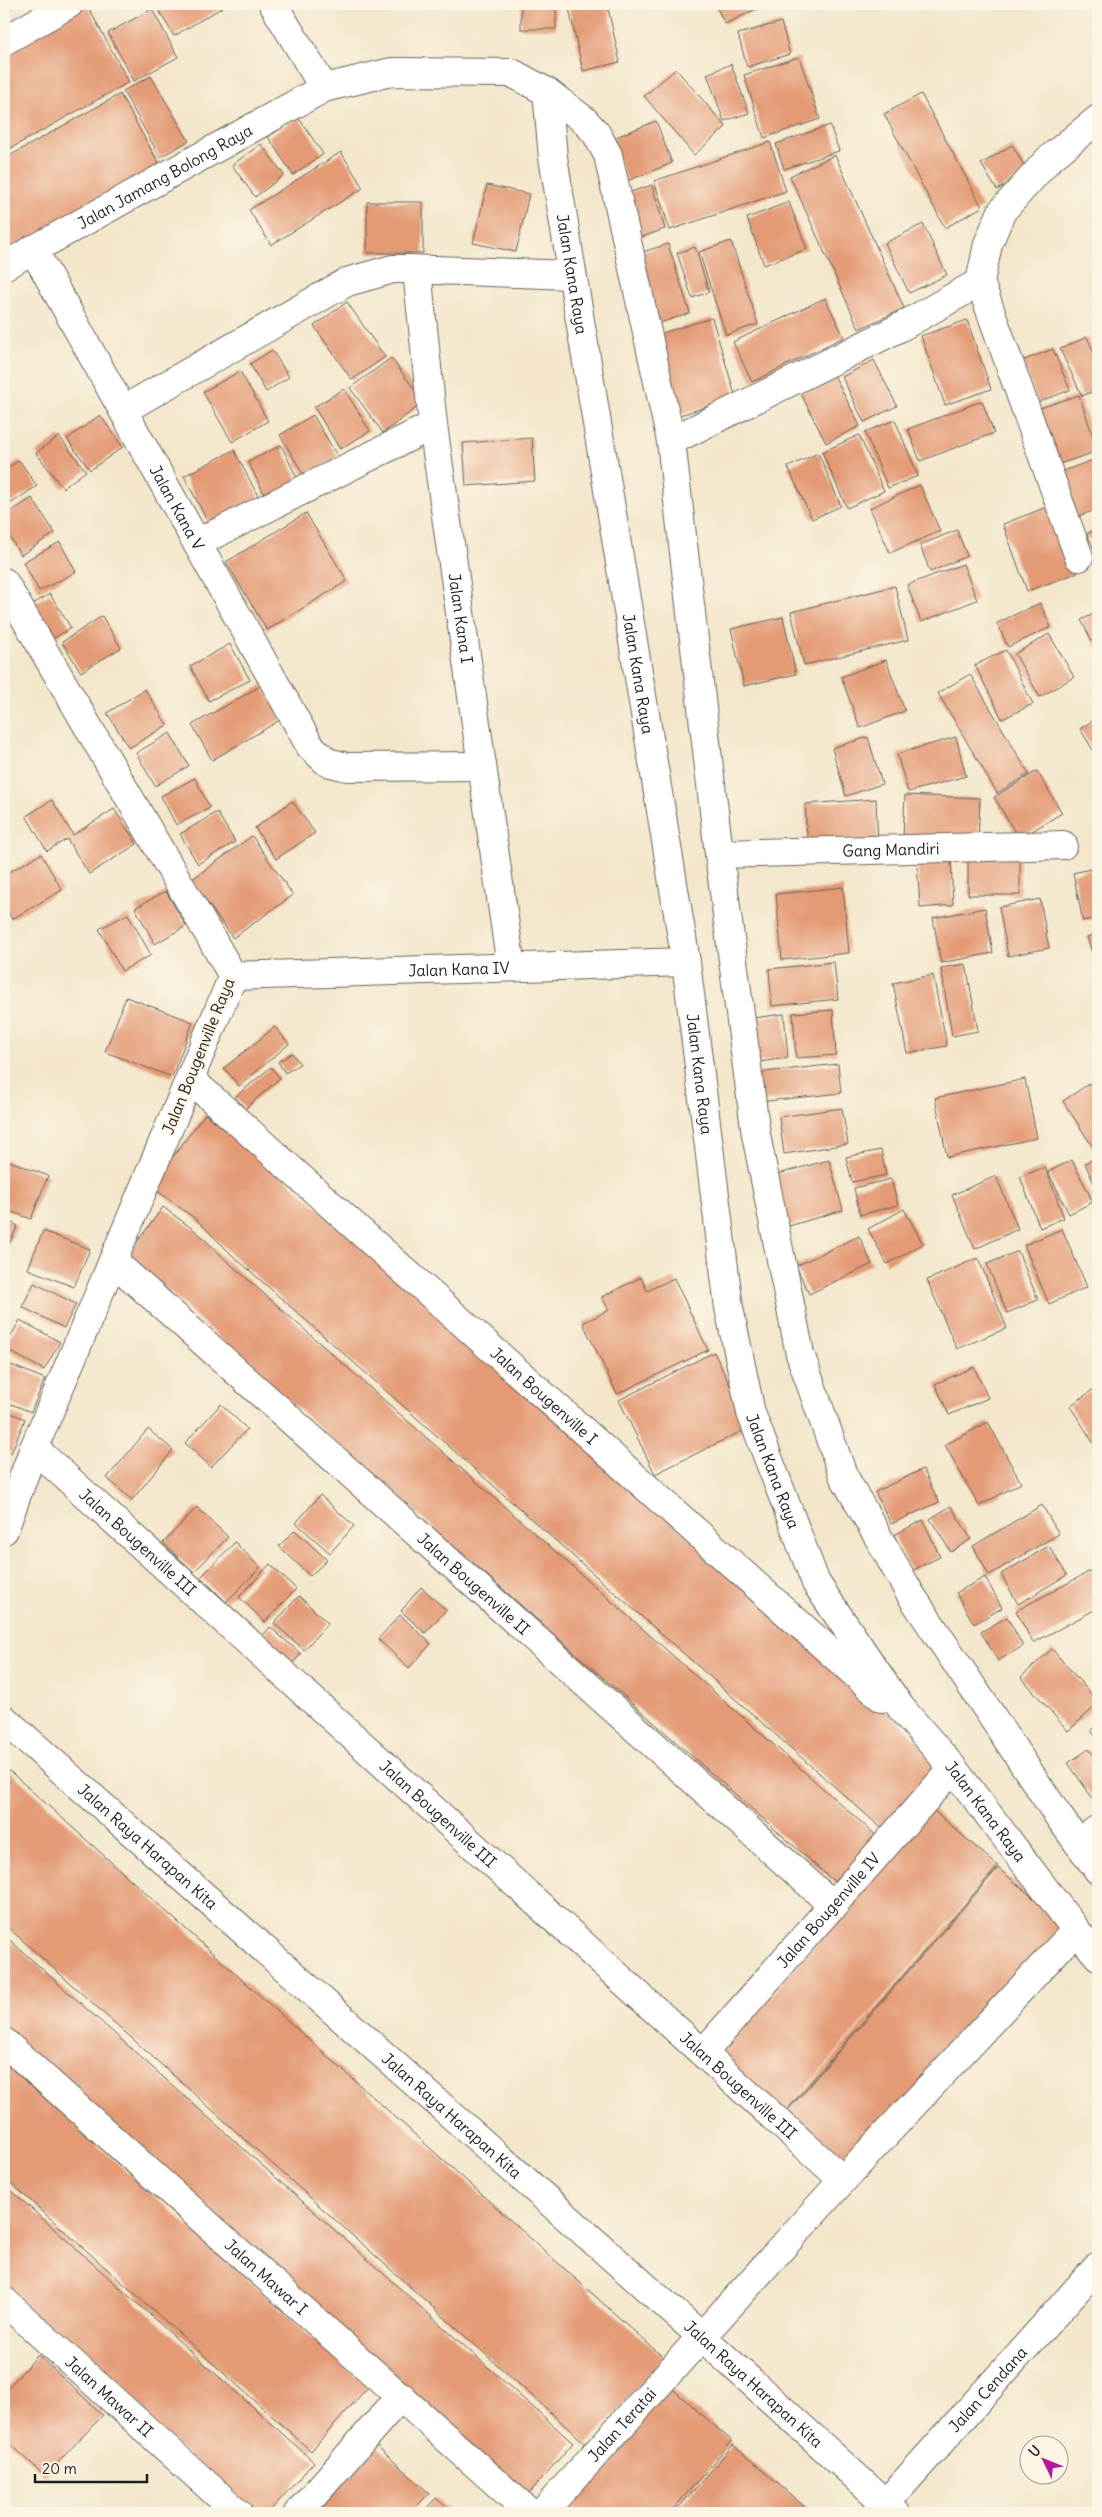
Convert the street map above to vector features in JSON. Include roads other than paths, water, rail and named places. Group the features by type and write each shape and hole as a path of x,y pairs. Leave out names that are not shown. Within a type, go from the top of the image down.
{"street":[{"path":"4,41 69,4"},
{"path":"273,4 324,88"},
{"name":"Jalan Jamang Bolong Raya","path":"4,266 324,88 390,72 512,73 548,92 584,120 596,133 608,155 671,440 719,854 756,1135 800,1354 843,1475 912,1595 1088,1836 1098,1870"},
{"name":"Jalan Kana Raya","path":"548,92 553,157 686,962 729,1308 751,1413 816,1583 901,1708 953,1768 1076,1930 1098,1956"},
{"path":"1079,557 980,282 988,244 1002,211 1048,160 1098,119"},
{"name":"Jalan Kana V","path":"33,249 310,746 327,762 347,767 482,766"},
{"path":"123,410 347,282 393,270 572,275"},
{"name":"Jalan Kana I","path":"417,270 434,425 511,967"},
{"path":"671,440 899,328 980,282"},
{"path":"196,543 434,425"},
{"name":"Jalan Bougenville Raya","path":"4,582 234,976 34,1448 4,1530"},
{"name":"Gang Mandiri","path":"719,854 1063,844"},
{"name":"Jalan Kana IV","path":"234,976 686,962"},
{"name":"Jalan Bougenville I","path":"190,1078 880,1696 901,1708"},
{"name":"Jalan Bougenville II","path":"113,1261 834,1906"},
{"name":"Jalan Bougenville III","path":"34,1448 843,2180"},
{"name":"Jalan Raya Harapan Kita","path":"4,1719 701,2336 886,2510"},
{"name":"Jalan Bougenville IV","path":"703,2053 834,1906 953,1768"},
{"name":"Jalan Teratai","path":"542,2513 843,2180 1076,1930"},
{"name":"Jalan Mawar I","path":"4,2042 402,2396 530,2513"},
{"name":"Jalan Cendana","path":"886,2510 1098,2266"},
{"name":"Jalan Mawar II","path":"4,2301 238,2513"},
{"path":"298,2513 402,2396"}]}
